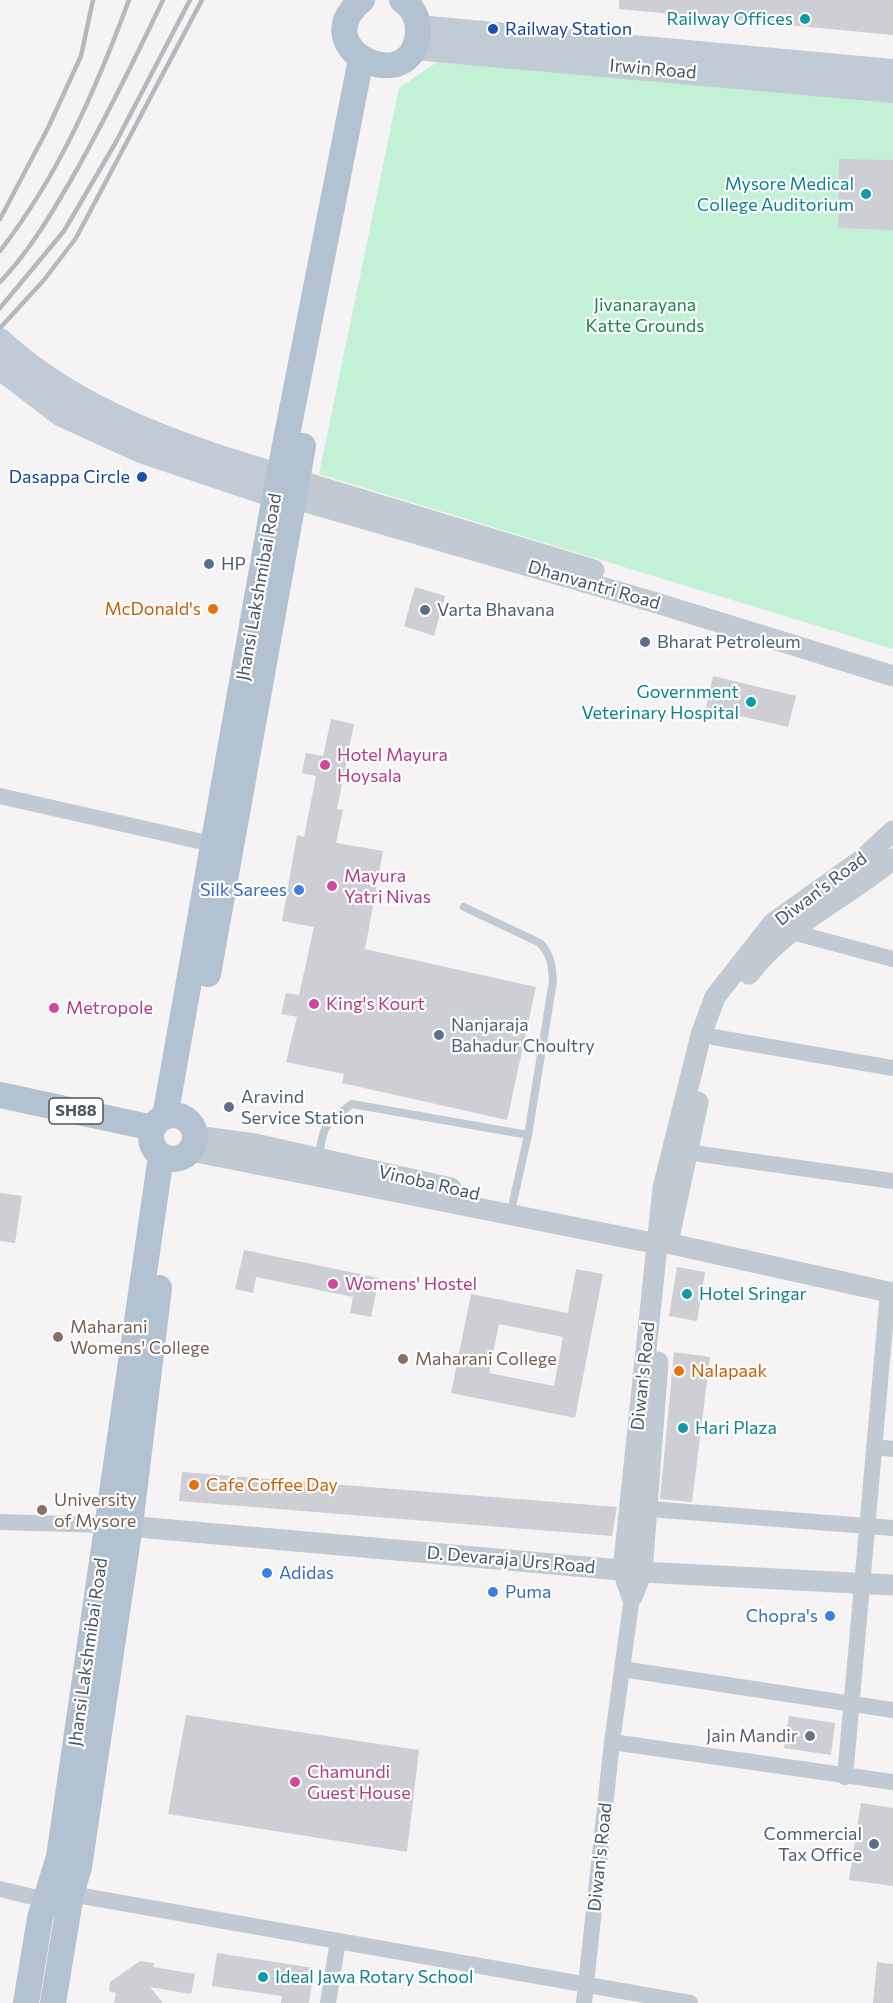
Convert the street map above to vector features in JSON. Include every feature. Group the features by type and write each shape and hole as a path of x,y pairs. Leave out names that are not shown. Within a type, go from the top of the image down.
{"main road":[{"path":"362,0 348,16 346,28 352,51 367,62 397,63 416,38 412,9 402,0"},
{"name":"Irwin Road","path":"416,38 893,71"},
{"name":"Irwin Road","path":"416,38 893,91"},
{"name":"Jhansi Lakshmibai Road","path":"172,1138 286,487 367,62"},
{"path":"0,340 15,354 75,395 149,431 286,487"},
{"path":"0,368 60,414 141,451 286,487"},
{"name":"Jhansi Lakshmibai Road","path":"52,2003 71,1894 79,1867 118,1525 212,844 286,487"},
{"name":"SH88","path":"0,1095 172,1138"},
{"path":"0,1110 172,1138"},
{"name":"Jhansi Lakshmibai Road","path":"27,2003 45,1900 59,1857 118,1525"}],"street":[{"name":"Dhanvantri Road","path":"286,487 652,595 893,661"},
{"name":"Dhanvantri Road","path":"652,595 893,676"},
{"path":"0,796 212,844"},
{"name":"Diwan's Road","path":"584,2003 612,1742 632,1597 637,1508 663,1242 663,1188 701,1035 715,998 773,923 864,858 893,831"},
{"path":"663,1242 713,1037 729,1002 755,967 792,932 893,860"},
{"path":"792,932 893,959"},
{"path":"713,1037 893,1068"},
{"name":"Vinoba Road","path":"172,1138 255,1144 651,1233 663,1242"},
{"name":"Vinoba Road","path":"172,1138 648,1242 663,1242 890,1292"},
{"path":"686,1152 893,1181"},
{"path":"845,1777 875,1447 887,1376 890,1292"},
{"path":"875,1447 893,1449"},
{"path":"637,1508 893,1528"},
{"path":"0,1522 118,1525"},
{"name":"D. Devaraja Urs Road","path":"118,1525 632,1571 893,1585"},
{"path":"622,1669 893,1710"},
{"path":"612,1742 845,1777 893,1782"},
{"path":"0,1889 45,1900 71,1894 690,2003"},
{"path":"328,2003 338,1941"}],"lane":[{"path":"464,907 540,943 548,952 552,964 553,981 528,1135 513,1202"},
{"path":"319,1158 322,1132 329,1121 352,1104 528,1135"}],"green space":[{"name":"Jivanarayana Katte Grounds","path":"452,52 893,89 893,649 319,474 399,88"}],"building":[{"name":"Railway Offices","path":"619,0 893,0 893,35 619,9"},
{"name":"Mysore Medical College Auditorium","path":"839,159 893,160 893,230 838,228"},
{"name":"Varta Bhavana","path":"415,587 445,596 434,636 404,626"},
{"name":"Government Veterinary Hospital","path":"713,676 796,696 788,727 706,708"},
{"path":"331,719 354,724 337,809 343,810 336,843 383,851 365,949 536,987 507,1120 342,1083 344,1074 286,1062 297,1017 281,1014 286,993 299,995 314,927 282,921 297,835 304,837 316,776 302,773 306,753 323,756"},
{"path":"0,1193 22,1196 15,1243 0,1241"},
{"name":"Womens' Hostel","path":"244,1250 379,1278 371,1317 350,1313 353,1297 256,1277 253,1293 235,1289"},
{"name":"Hotel Sringar","path":"677,1267 705,1272 697,1321 669,1316"},
{"path":"576,1269 603,1274 575,1418 451,1393 471,1294 568,1313","holes":["499,1324 563,1337 554,1386 489,1373"]},
{"name":"Hari Plaza","path":"674,1352 710,1357 692,1502 660,1499"},
{"path":"182,1472 617,1507 612,1536 179,1501"},
{"name":"Chamundi Guest House","path":"186,1715 419,1750 407,1852 168,1814"},
{"name":"Jain Mandir","path":"789,1716 835,1723 831,1755 784,1748"},
{"name":"Commercial Tax Office","path":"861,1803 893,1808 893,1886 849,1880"},
{"name":"Ideal Jawa Rotary School","path":"217,1953 314,1968 309,2003 281,2003 282,1996 212,1986"},
{"path":"140,1961 154,1963 153,1967 195,1974 191,1994 150,1987 163,2003 114,2003 116,1993 109,1991 110,1982"},
{"path":"877,1962 893,1964 893,2003 873,2003"}],"railway":[{"path":"0,219 48,128 81,56 93,0"},
{"path":"0,251 58,162 89,98 129,0"},
{"path":"0,282 30,246 71,180 163,0"},
{"path":"0,308 64,231 116,142 190,0"},
{"path":"0,328 44,280 76,238 202,0"}],"place":[{"name":"Railway Offices","path":"805,19"},
{"name":"Railway Station","path":"493,29"},
{"name":"Mysore Medical College Auditorium","path":"866,194"},
{"name":"Dasappa Circle","path":"142,477"},
{"name":"HP","path":"209,564"},
{"name":"McDonald's","path":"213,609"},
{"name":"Varta Bhavana","path":"425,610"},
{"name":"Bharat Petroleum","path":"645,642"},
{"name":"Government Veterinary Hospital","path":"751,702"},
{"name":"Hotel Mayura Hoysala","path":"325,765"},
{"name":"Mayura Yatri Nivas","path":"332,886"},
{"name":"Silk Sarees","path":"299,890"},
{"name":"King's Kourt","path":"314,1004"},
{"name":"Metropole","path":"54,1008"},
{"name":"Nanjaraja Bahadur Choultry","path":"439,1035"},
{"name":"Aravind Service Station","path":"229,1107"},
{"name":"Womens' Hostel","path":"333,1284"},
{"name":"Hotel Sringar","path":"687,1294"},
{"name":"Maharani Womens' College","path":"58,1337"},
{"name":"Maharani College","path":"403,1359"},
{"name":"Nalapaak","path":"679,1371"},
{"name":"Hari Plaza","path":"683,1428"},
{"name":"Cafe Coffee Day","path":"194,1485"},
{"name":"University of Mysore","path":"42,1510"},
{"name":"Adidas","path":"267,1573"},
{"name":"Puma","path":"493,1592"},
{"name":"Chopra's","path":"830,1616"},
{"name":"Jain Mandir","path":"810,1736"},
{"name":"Chamundi Guest House","path":"295,1782"},
{"name":"Commercial Tax Office","path":"874,1844"},
{"name":"Ideal Jawa Rotary School","path":"263,1977"}]}
